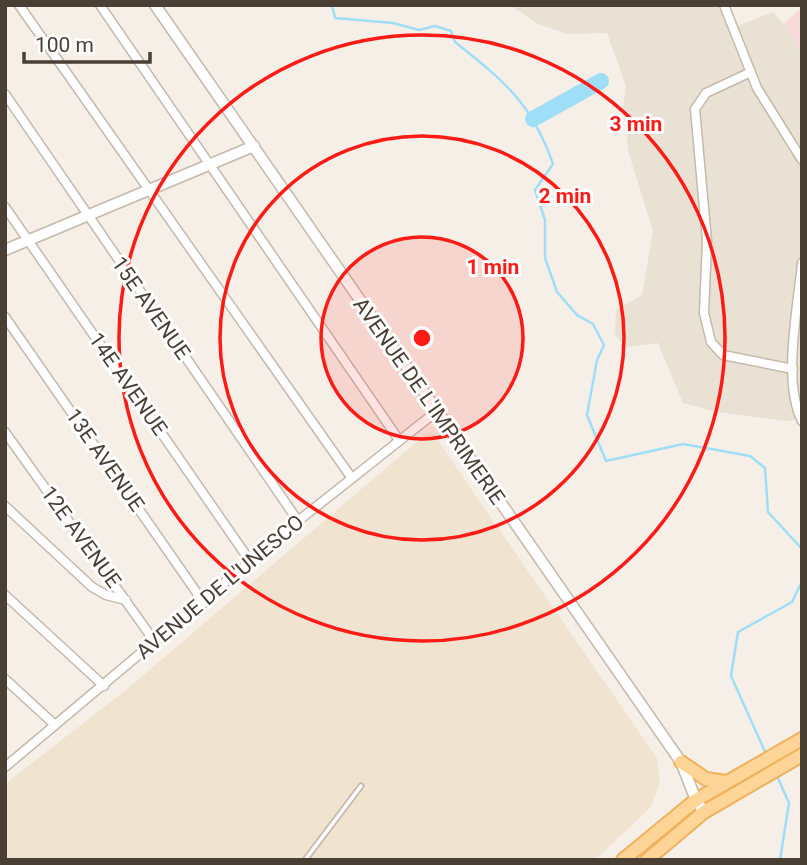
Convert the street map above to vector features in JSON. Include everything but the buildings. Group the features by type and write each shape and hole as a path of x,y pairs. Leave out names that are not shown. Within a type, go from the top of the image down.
{"main road":[{"path":"647,860 742,780 802,740"},
{"path":"681,762 706,779 726,782 742,780 802,755"},
{"path":"623,860 696,800 726,782"}],"street":[{"path":"19,5 146,190 351,477"},
{"path":"100,5 399,440"},
{"name":"AVENUE DE L'IMPRIMERIE","path":"155,5 681,762 696,800 704,811"},
{"path":"724,5 762,96 802,160"},
{"path":"751,72 706,93 695,109 707,241 707,331 716,349 723,355 793,369"},
{"name":"15E AVENUE","path":"5,94 298,521"},
{"path":"5,250 146,190 210,167 254,146"},
{"name":"14E AVENUE","path":"5,206 250,561"},
{"path":"802,263 793,369 794,401 802,421"},
{"name":"13E AVENUE","path":"5,317 204,603"},
{"name":"AVENUE DE L'UNESCO","path":"6,765 204,603 351,477 437,411"},
{"name":"12E AVENUE","path":"5,432 155,642"},
{"path":"5,506 92,587 106,595 126,600"},
{"path":"5,595 104,686"},
{"path":"5,679 55,725"}],"lane":[{"path":"305,860 361,786"}],"shaded area":[{"path":"510,5 722,5 732,28 773,12 784,24 802,54 802,419 785,421 718,412 683,403 658,343 626,347 615,335 616,310 642,295 653,231 629,154 623,109 626,86 607,33 567,34 538,24"},
{"path":"802,7 802,54 784,24"},
{"path":"426,434 434,435 657,758 660,782 651,807 595,860 5,860 5,784 126,690"}],"waterway":[{"path":"332,5 335,18 393,23 419,30 435,26 451,31 455,42 502,82 536,125 553,164 535,190 545,220 545,258 557,292 577,315 593,324 604,345 597,360 587,415 606,461 683,444 750,456 765,468 768,512 802,549"},
{"path":"533,119 601,81"},
{"path":"766,754 731,676 738,632 792,602 802,581"},
{"path":"777,776 789,803 780,860"}]}
